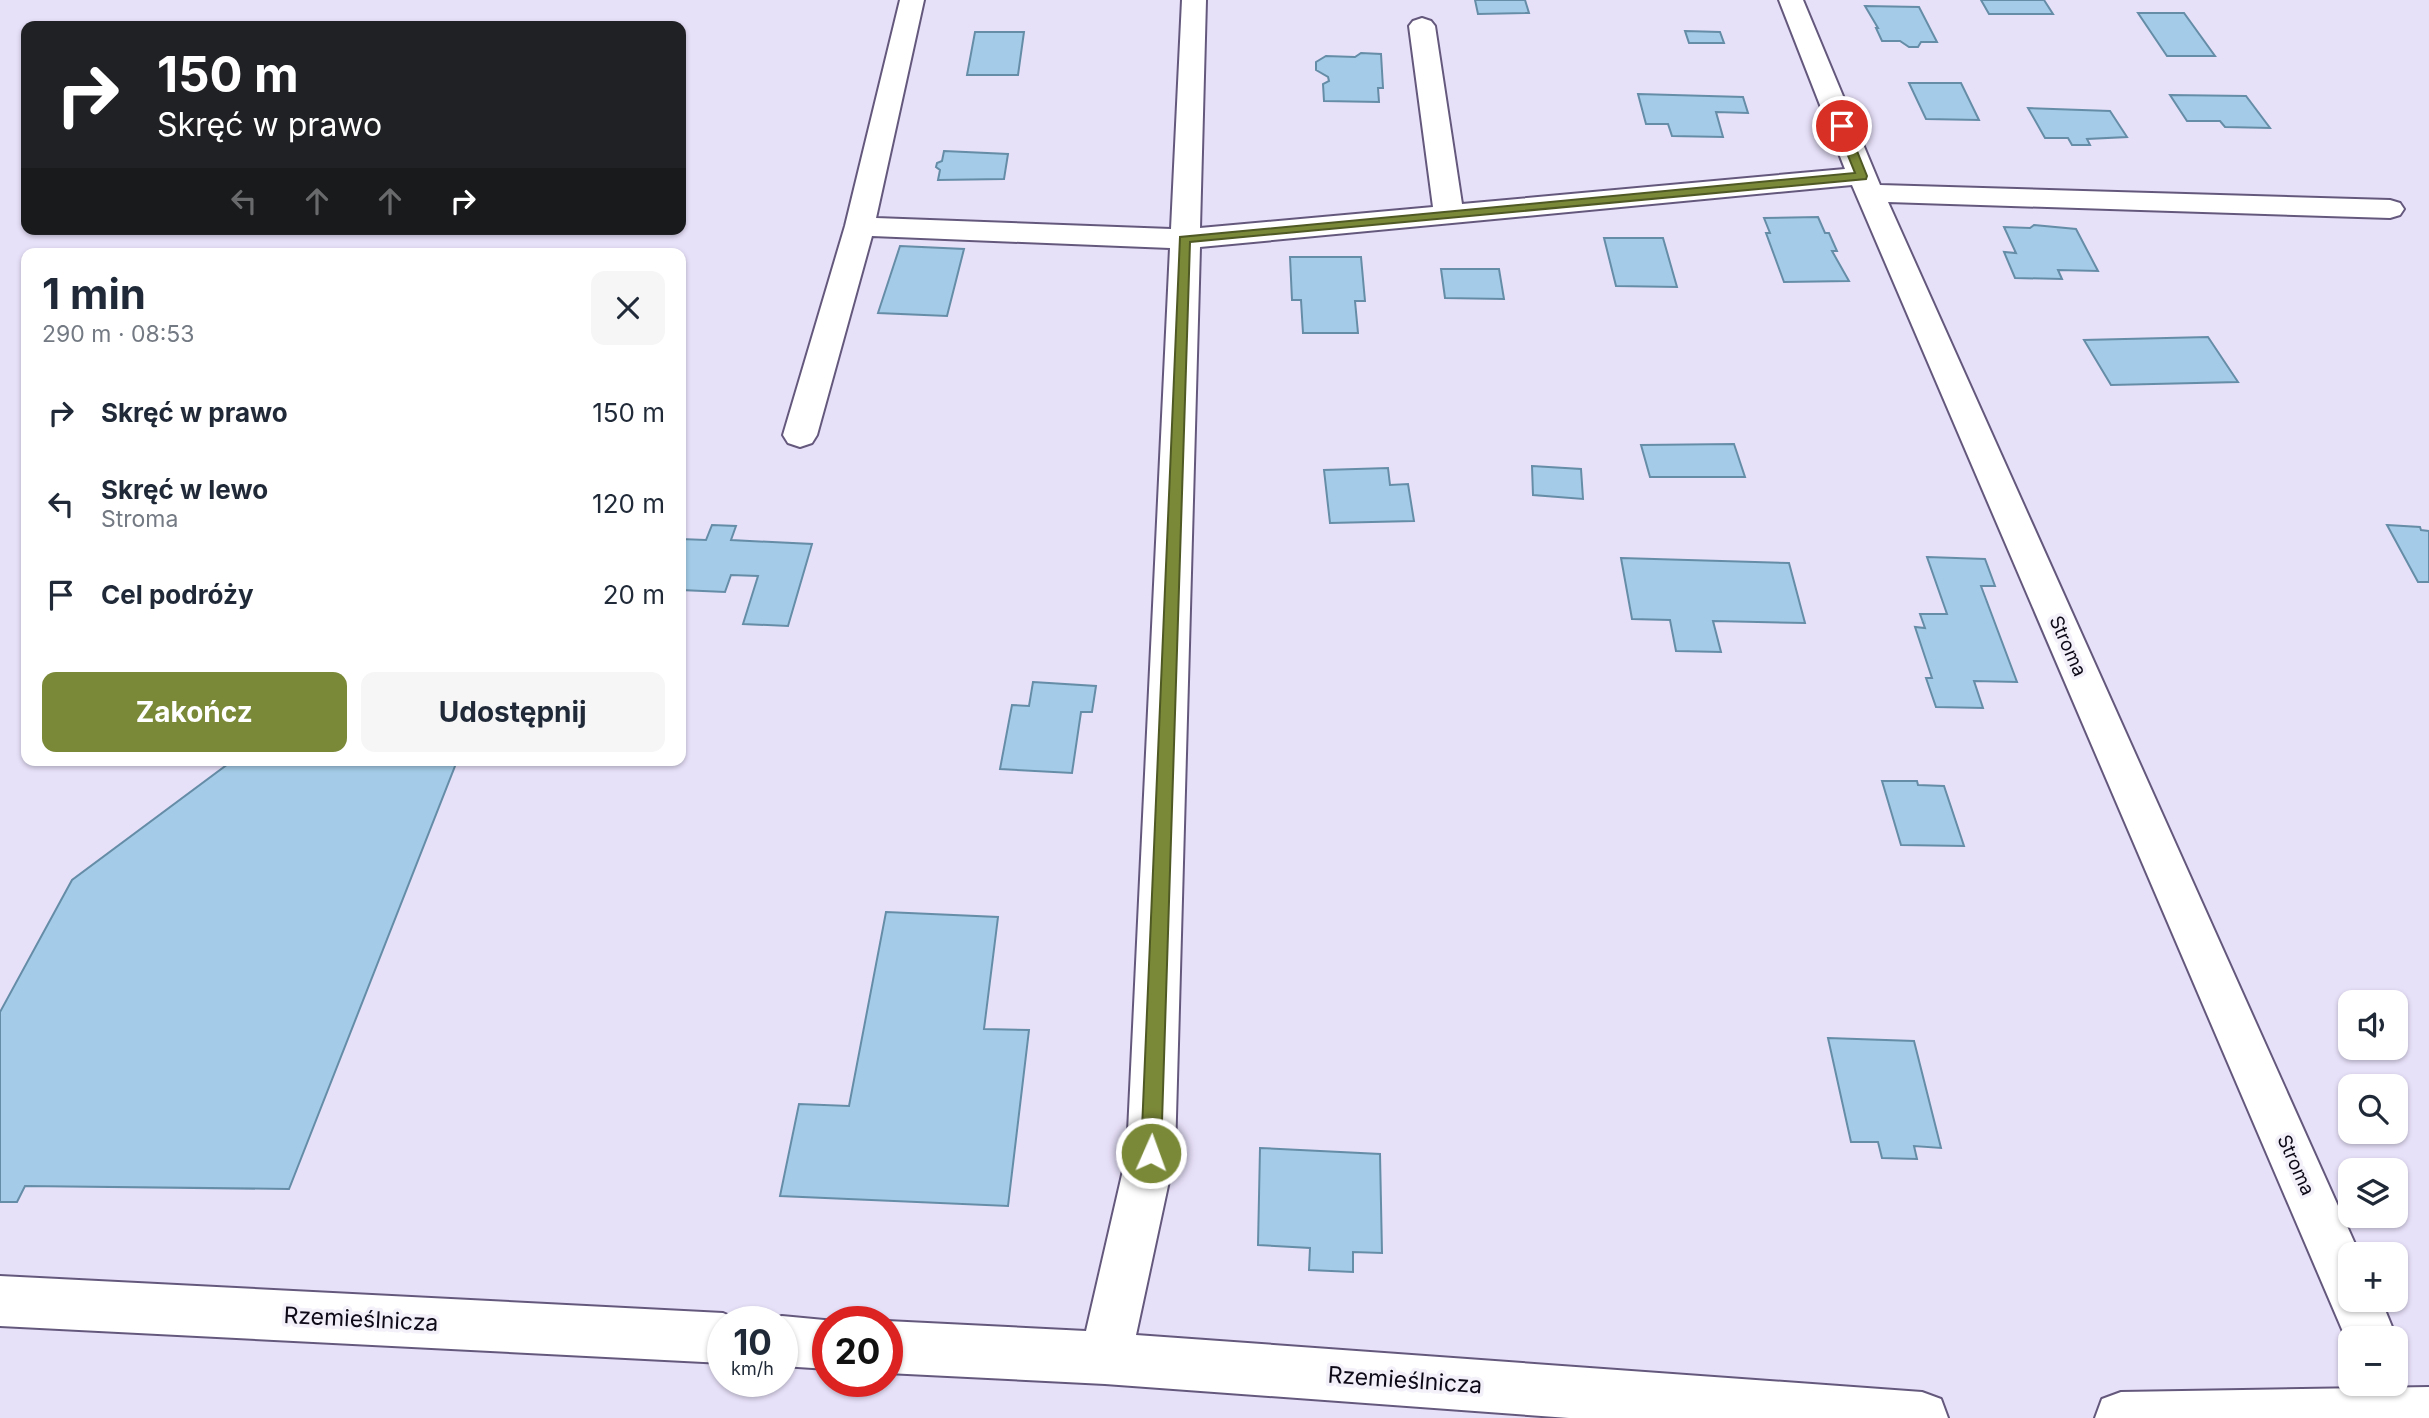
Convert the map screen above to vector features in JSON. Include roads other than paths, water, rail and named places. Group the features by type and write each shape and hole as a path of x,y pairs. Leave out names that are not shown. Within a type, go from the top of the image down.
{"street":[{"path":"800,435 860,226 912,0"},
{"path":"1105,1358 1151,1153 1194,0"},
{"name":"Stroma","path":"1791,0 1865,184 2338,1262"},
{"path":"1422,26 1449,216"},
{"path":"860,226 1184,239 1865,184 2390,209"},
{"name":"Rzemieślnicza","path":"0,1301 707,1337"},
{"name":"Rzemieślnicza","path":"903,1348 1105,1358 1922,1418"},
{"path":"2121,1418 2361,1405 2429,1413"}]}
